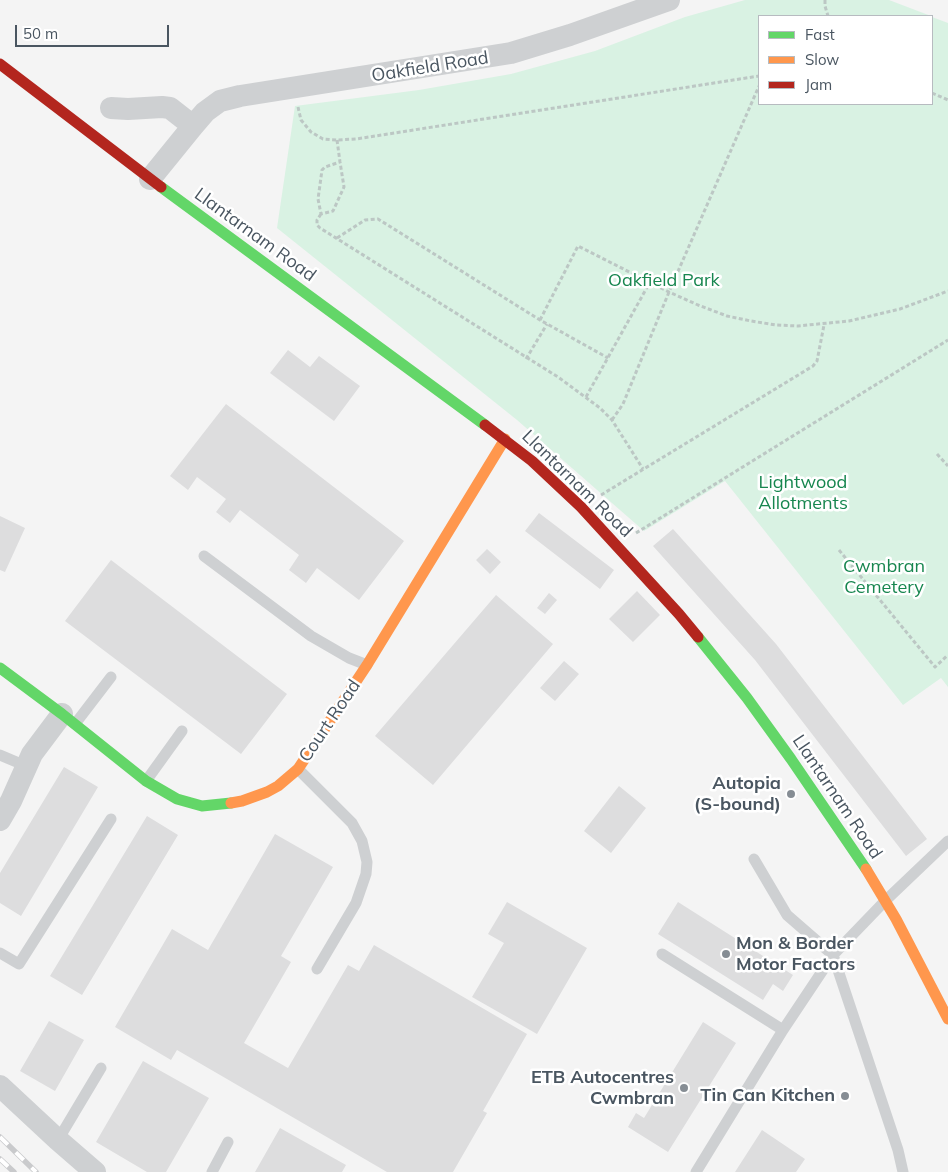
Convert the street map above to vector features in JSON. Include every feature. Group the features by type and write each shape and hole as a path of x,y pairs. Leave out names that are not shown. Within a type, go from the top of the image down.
{"street":[{"name":"Oakfield Road","path":"150,180 193,126 206,112 220,102 240,96 511,53 570,35 669,0"},
{"name":"Llantarnam Road","path":"0,64 150,180 505,439 532,461 581,507 679,614 747,698 842,833 885,900 948,1019"},
{"path":"111,108 128,109 162,106 170,108 193,126"},
{"name":"Court Road","path":"0,668 146,781 177,799 202,806 214,806 242,801 267,792 284,782 298,769 367,666 505,439"},
{"path":"4,808 32,754 68,719"},
{"path":"0,1086 95,1172"}],"lane":[{"path":"204,556 311,636 343,655 367,666"},
{"path":"68,719 111,676"},
{"path":"146,781 182,731"},
{"path":"0,755 26,766"},
{"path":"298,769 352,823 362,841 367,862 364,881 356,903 317,969"},
{"path":"0,952 19,964 111,819"},
{"path":"696,1172 783,1030 833,955 885,900 948,841"},
{"path":"754,859 787,915 833,955 898,1150 903,1172"},
{"path":"662,954 783,1030"},
{"path":"58,1140 101,1068"},
{"path":"212,1172 228,1142"}],"path":[{"path":"825,0 828,15"},
{"path":"294,88 303,123 319,138 337,140 356,139 758,76"},
{"path":"612,420 623,404 669,292 758,88"},
{"path":"933,93 948,100"},
{"path":"337,140 343,183 342,191 333,211 321,214 317,220 318,227 526,359 558,377 586,397 612,420 643,469"},
{"path":"321,214 318,199 322,170 325,167 340,162"},
{"path":"337,238 365,220 378,219 540,320 608,358"},
{"path":"540,320 578,246 669,292 727,316 751,321 798,326 824,325 900,309 948,291"},
{"path":"586,397 650,282"},
{"path":"526,359 547,324"},
{"path":"581,507 813,366 817,361 824,325"},
{"path":"616,545 948,340"},
{"path":"937,454 948,466"},
{"path":"839,550 936,667 948,655"}],"green space":[{"name":"Oakfield Park","path":"745,0 889,0 928,15 758,15 758,105 933,105 933,17 948,23 948,687 941,678 903,705 725,481 644,531 517,420 277,228 295,106 419,90 511,74 595,51 685,17"}],"building":[{"path":"288,350 310,367 319,356 360,386 334,421 270,373"},
{"path":"226,404 404,541 359,600 317,568 306,583 289,570 299,555 240,510 230,523 216,512 226,499 197,477 188,490 170,476"},
{"path":"539,513 614,570 600,589 525,531"},
{"path":"0,516 25,528 5,572 0,570"},
{"path":"673,529 776,644 927,839 906,856 755,660 653,546"},
{"path":"487,549 501,562 490,574 476,560"},
{"path":"111,560 287,694 241,754 65,621"},
{"path":"637,591 660,615 633,642 609,619"},
{"path":"549,593 557,600 545,614 537,608"},
{"path":"496,595 553,644 433,785 375,736"},
{"path":"564,661 579,674 555,701 540,688"},
{"path":"64,767 98,787 21,916 0,903 0,873"},
{"path":"619,786 646,808 611,853 584,831"},
{"path":"147,816 178,835 82,995 50,976"},
{"path":"275,834 333,867 281,956 291,962 244,1043 288,1068 348,965 359,971 374,945 527,1034 483,1111 487,1113 453,1172 387,1172 177,1050 171,1060 115,1027 172,929 208,950"},
{"path":"507,902 587,948 537,1034 472,997 504,943 488,934"},
{"name":"Mon & Border Motor Factors","path":"678,902 793,975 783,991 773,984 763,1000 658,934"},
{"path":"49,1021 84,1040 55,1091 20,1071"},
{"path":"703,1022 736,1043 668,1152 628,1127 636,1113 644,1118"},
{"path":"143,1061 209,1098 166,1172 147,1172 96,1142"},
{"path":"280,1128 346,1165 342,1172 255,1172"},
{"path":"762,1130 805,1159 796,1172 735,1172"}],"railway":[{"path":"0,1137 36,1172"},
{"path":"0,1159 14,1172"}],"traffic: fast":[{"path":"161,187 485,425"},
{"path":"698,637 747,698 866,869"},
{"path":"0,668 62,714 146,781 177,799 202,806 231,803"}],"traffic: slow":[{"path":"231,803 267,792 278,786 298,769 367,665 505,439"},
{"path":"866,869 896,919 948,1019"}],"traffic: jam":[{"path":"0,64 161,187"},
{"path":"485,425 532,461 581,507 698,637"}],"place":[{"name":"Autopia (S-bound)","path":"791,794"},
{"name":"Mon & Border Motor Factors","path":"726,954"},
{"name":"ETB Autocentres Cwmbran","path":"684,1088"},
{"name":"Tin Can Kitchen","path":"845,1096"}],"park label":[{"name":"Lightwood Allotments","path":"803,493"},
{"name":"Cwmbran Cemetery","path":"884,577"}]}
